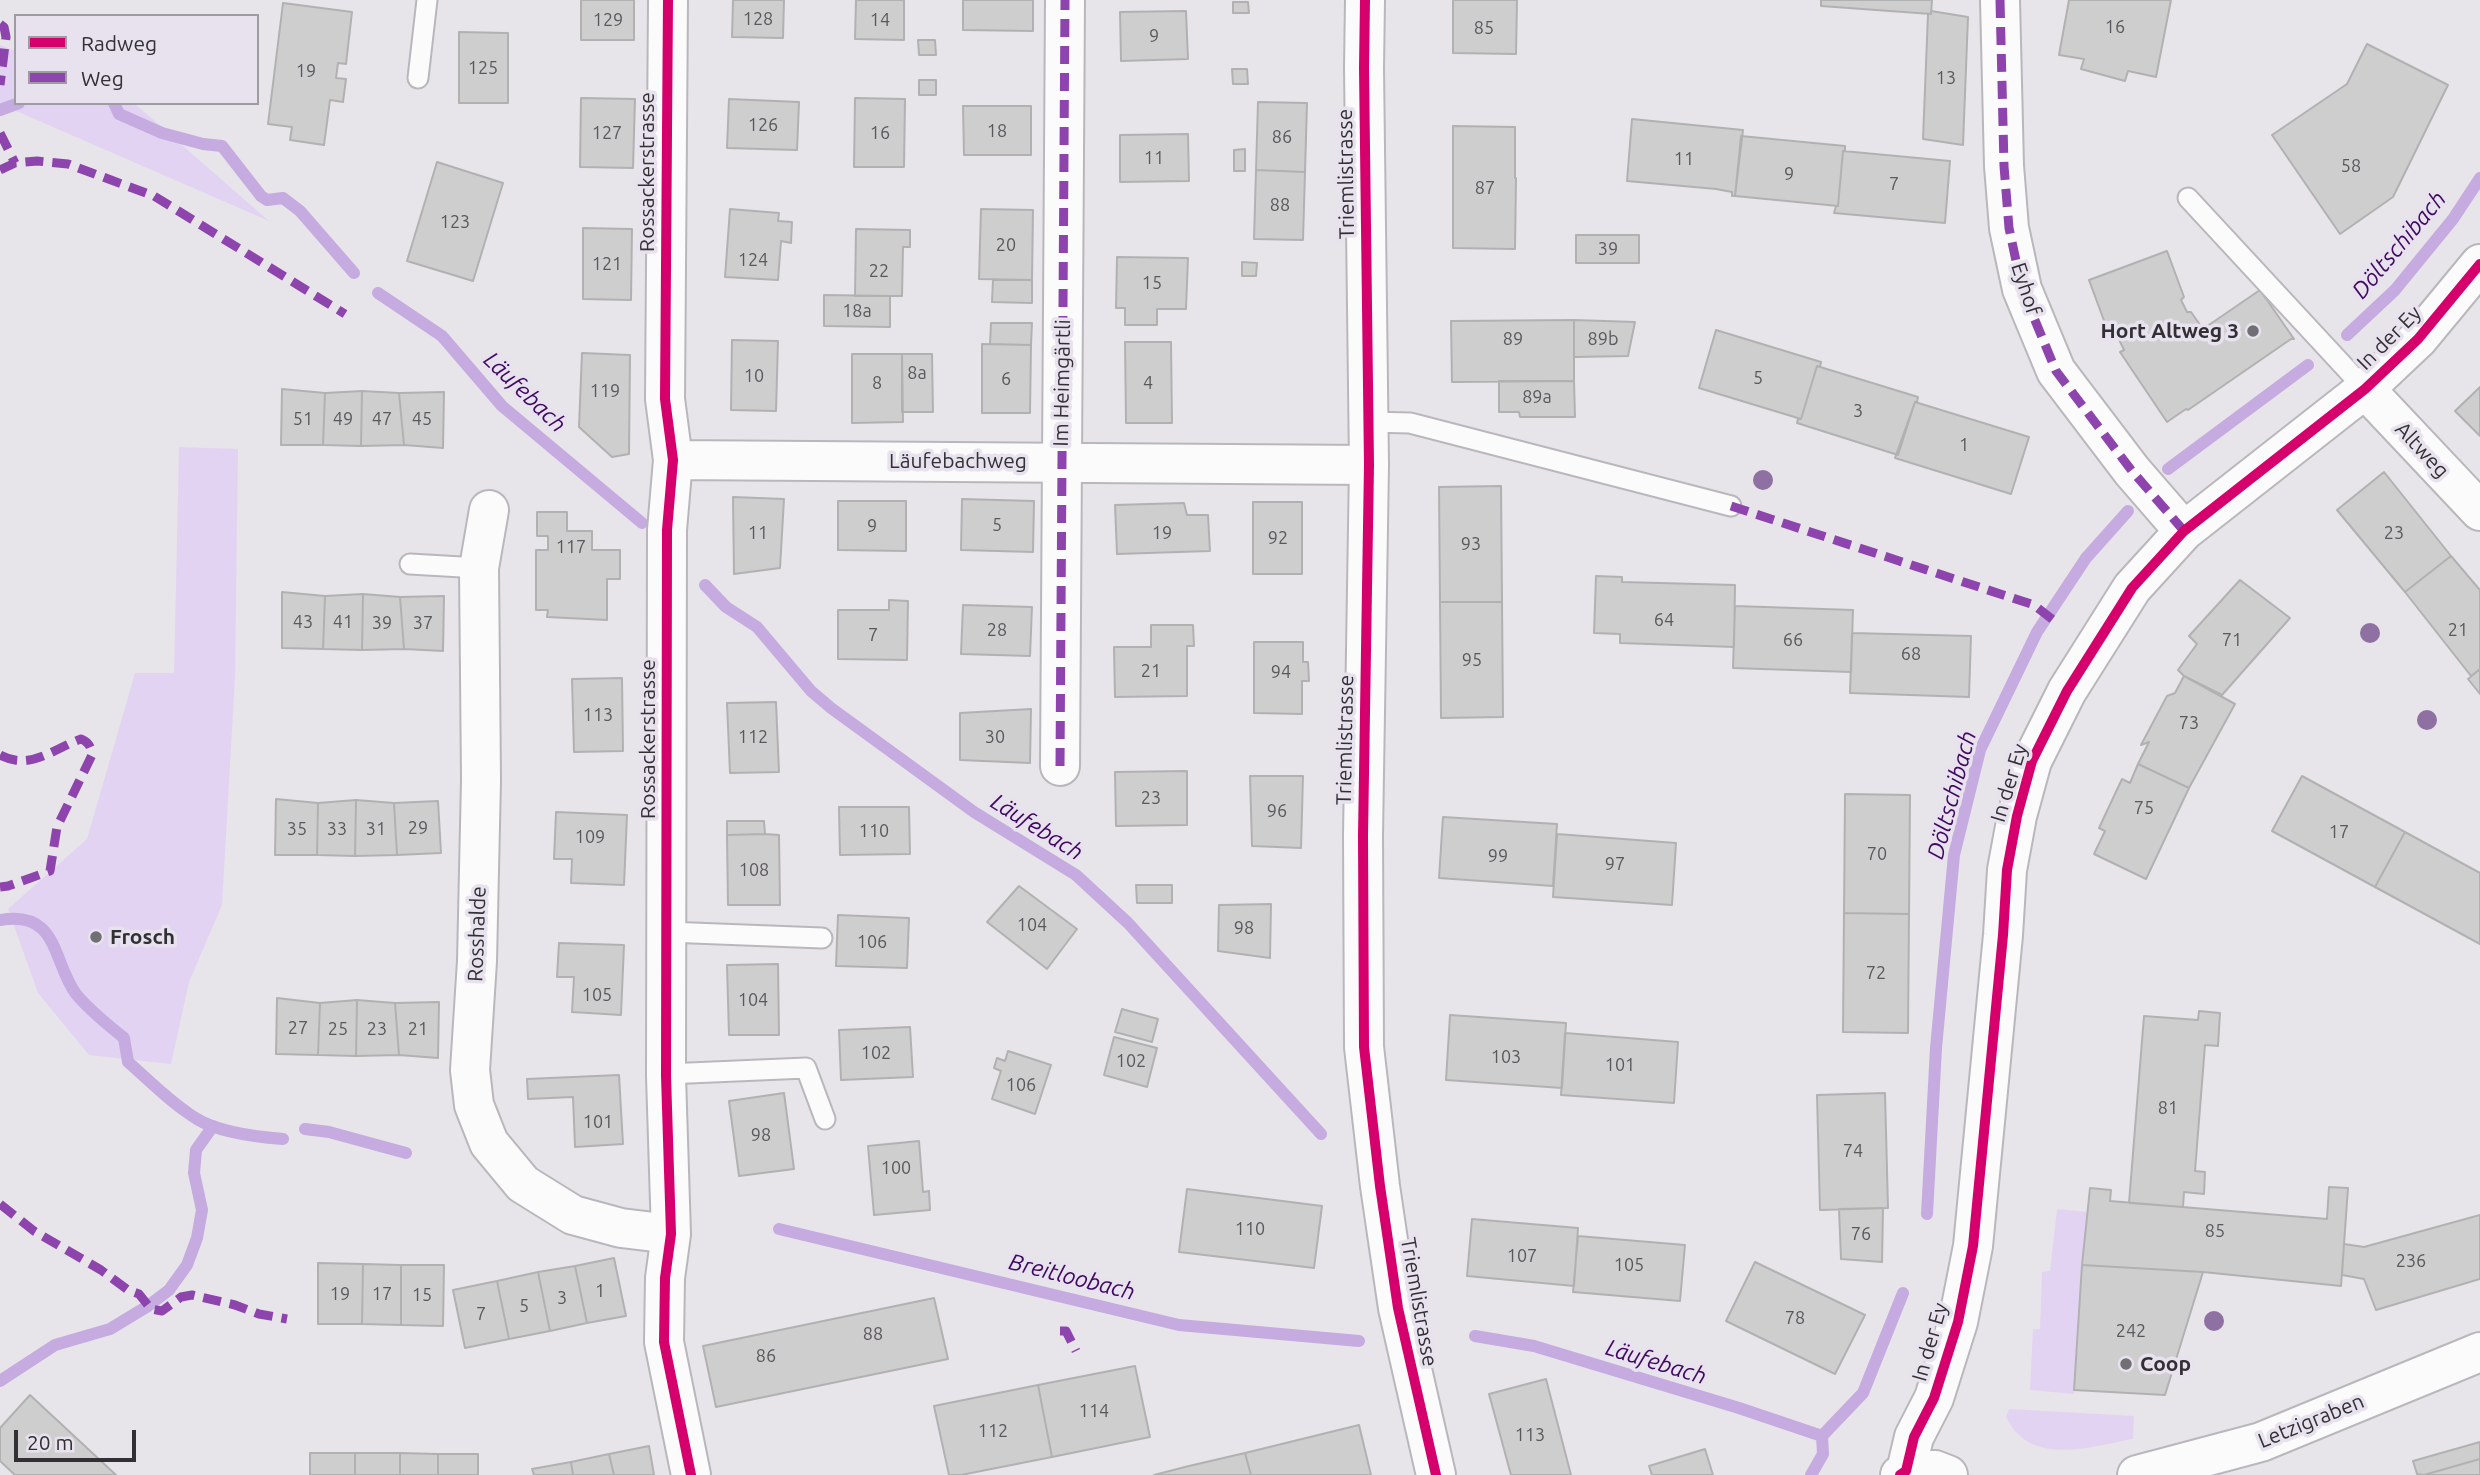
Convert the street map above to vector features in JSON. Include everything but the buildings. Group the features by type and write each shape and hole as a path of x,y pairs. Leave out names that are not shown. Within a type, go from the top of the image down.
{"street":[{"name":"Rossackerstrasse","path":"668,0 665,399 673,460 667,530 666,1074 671,1234 665,1278 664,1342 691,1475"},
{"name":"Im Heimgärtli","path":"1060,765 1065,0"},
{"name":"Triemlistrasse","path":"1365,0 1369,465 1363,835 1364,1047 1398,1308 1436,1475"},
{"name":"Eyhof","path":"2000,0 2004,166 2009,229 2022,289 2056,371 2132,471 2184,531"},
{"name":"In der Ey","path":"1903,1473 1914,1437 1934,1398 1958,1322 1973,1247 2007,870 2017,816 2032,761 2067,691 2132,588 2184,531 2365,389 2418,339 2480,264"},
{"name":"Altweg","path":"2365,389 2480,511"},
{"name":"Läufebachweg","path":"673,460 1369,465"},
{"name":"Rosshalde","path":"489,510 479,568 481,808 477,961 470,1070 474,1105 489,1143 523,1184 573,1215 621,1228 671,1234"},
{"name":"Letzigraben","path":"2137,1475 2208,1467 2261,1442 2480,1352"},
{"path":"1903,1473 1935,1470 1948,1475"}],"lane":[{"path":"418,78 427,0"},
{"path":"2188,198 2365,389"},
{"path":"1368,422 1410,423 1731,506"},
{"path":"410,564 479,568"},
{"path":"667,932 822,937"},
{"path":"666,1074 806,1068 825,1119"}],"shaded area":[{"path":"0,45 14,50 14,105 136,105 269,221 0,104"},
{"path":"179,447 238,449 235,678 222,905 189,982 171,1064 89,1055 38,993 8,909 87,839 135,673 174,673"},
{"path":"2057,1209 2088,1212 2074,1394 2030,1390 2033,1329 2040,1329 2042,1272 2050,1271"},
{"path":"2009,1409 2134,1416 2133,1439 2080,1449 2045,1448 2030,1443 2017,1433 2006,1417"}],"waterway":[{"name":"Läufebach","path":"0,110 14,105"},
{"name":"Läufebach","path":"115,105 119,114 162,133 222,146 261,196 267,200 283,198 300,211 354,273"},
{"name":"Döltschibach","path":"2347,335 2395,290 2453,219 2480,178"},
{"name":"Läufebach","path":"378,293 442,336 502,406 642,523"},
{"name":"Döltschibach","path":"2168,469 2308,365"},
{"name":"Döltschibach","path":"1927,1214 1936,1048 1954,855 1980,750 2037,632 2086,558 2128,511"},
{"name":"Läufebach","path":"705,585 726,607 757,627 811,691 831,708 974,812 1076,875 1128,923 1321,1134"},
{"name":"Breitloobach","path":"0,920 19,919 44,930 76,994 124,1038 128,1062 179,1106 206,1124 227,1131 283,1139"},
{"path":"0,1381 55,1345 110,1329 169,1290 187,1265 197,1238 202,1210 194,1173 196,1150 213,1126"},
{"name":"Breitloobach","path":"305,1129 329,1132 406,1153"},
{"name":"Breitloobach","path":"779,1229 1179,1325 1359,1341"},
{"name":"Döltschibach","path":"1811,1475 1823,1454 1822,1436 1863,1393 1903,1293"},
{"name":"Läufebach","path":"1475,1336 1534,1346 1822,1436"}],"marked path":[{"path":"1060,766 1065,0"},
{"path":"2000,0 2004,166 2009,228 2022,289 2056,371 2132,471 2184,531"},
{"path":"0,24 4,27 6,37 0,85"},
{"path":"0,133 15,163"},
{"path":"0,170 15,163 37,161 68,164 154,196 345,314"},
{"path":"1731,506 2034,605 2057,623"},
{"path":"0,755 21,761 31,760 81,739 89,745 92,755 57,827 50,871 0,887"},
{"path":"0,1204 34,1231 101,1270 128,1290 139,1294 151,1309 162,1311 181,1297 192,1295 287,1319"},
{"path":"1060,1331 1066,1331 1076,1351"}],"cycle path":[{"path":"668,0 665,399 673,460 667,530 666,1076 671,1234 665,1278 664,1342 691,1475"},
{"path":"1365,0 1369,465 1363,835 1364,1047 1398,1308 1436,1475"},
{"path":"1900,1475 1906,1471 1914,1437 1934,1398 1958,1322 1973,1246 2007,870 2017,816 2032,761 2067,691 2132,588 2184,531 2365,389 2418,339 2480,264"}],"place":[{"name":"Hort Altweg 3","path":"2253,331"},
{"name":"Frosch","path":"96,937"},
{"name":"Coop","path":"2126,1364"}]}
